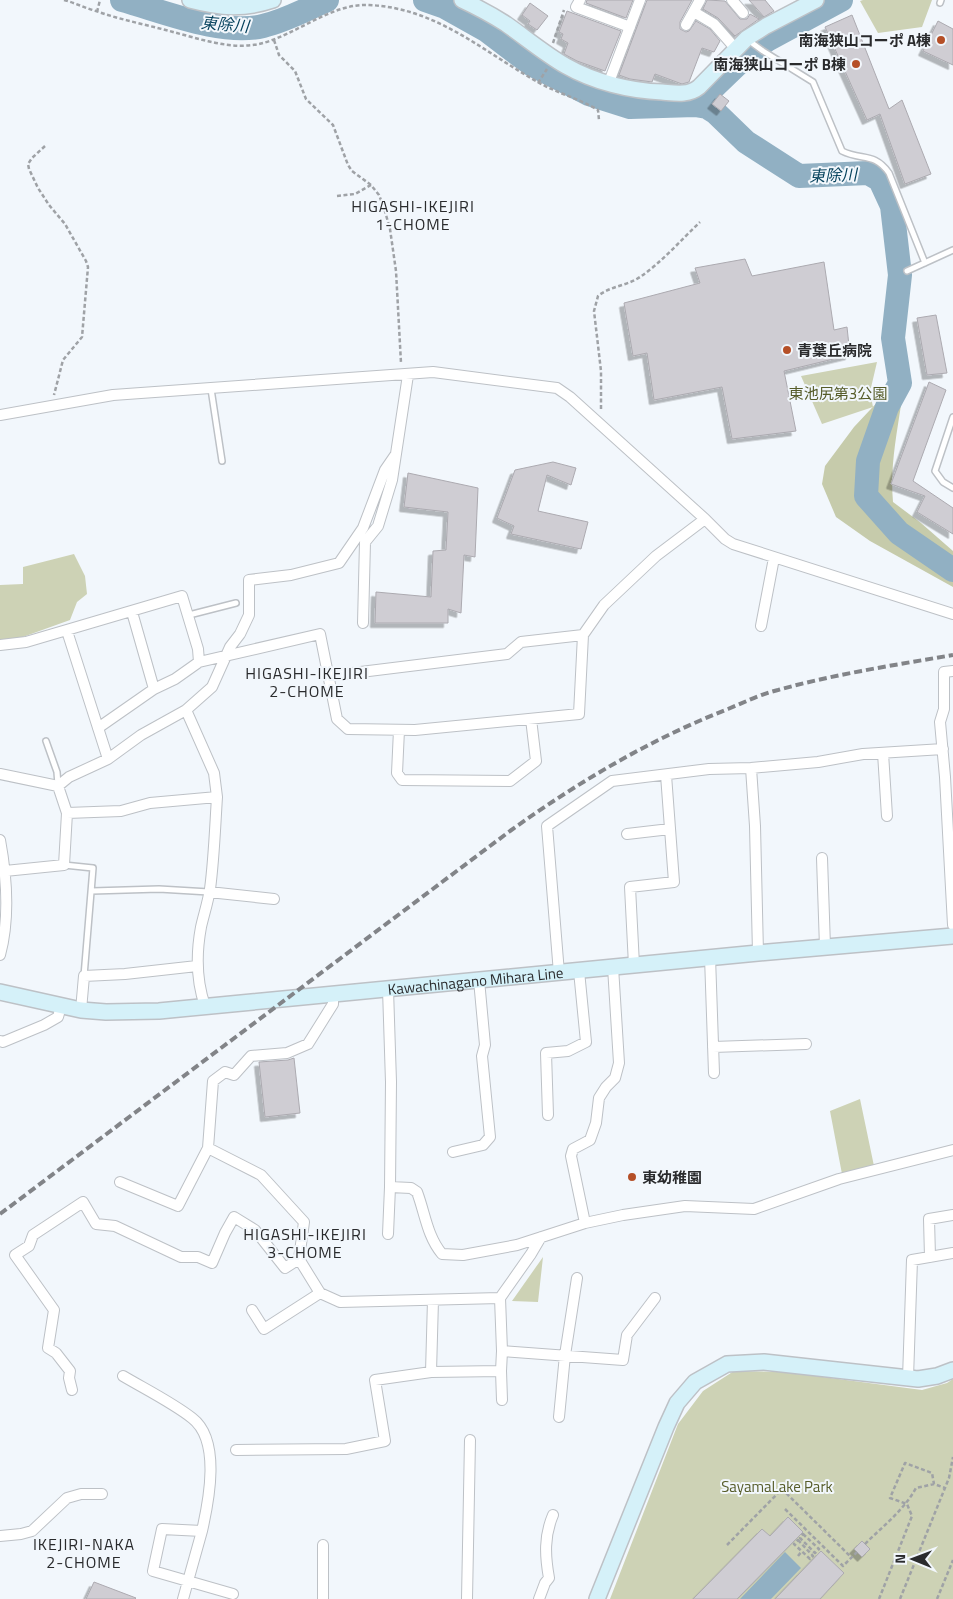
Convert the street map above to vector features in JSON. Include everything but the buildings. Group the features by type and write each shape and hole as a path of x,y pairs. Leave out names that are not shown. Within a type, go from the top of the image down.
{"street":[{"path":"190,0 209,5 241,8 273,0"},
{"path":"462,0 506,25 552,61 577,72 644,91 689,93 698,88 735,48 766,26 816,0"},
{"path":"580,0 576,7 630,27"},
{"path":"609,82 640,0"},
{"path":"686,25 700,0"},
{"path":"732,0 742,13"},
{"path":"694,12 714,24 735,48"},
{"path":"0,415 113,396 439,372 557,388 570,397 706,519 725,539 733,544 953,614"},
{"path":"363,622 365,542 378,526 392,480 405,375"},
{"path":"58,786 69,777 108,759 141,735 186,710 212,687 226,656 249,615 249,580 291,575 339,563 363,528 384,470 396,454"},
{"path":"98,728 154,689 175,679 200,662 320,634 337,719 348,729 415,730 579,714 583,636 604,605 656,556 706,519"},
{"path":"761,626 774,558"},
{"path":"0,645 26,642 67,631 182,596 189,615 200,662"},
{"path":"132,612 154,689"},
{"path":"67,631 108,759"},
{"path":"328,676 506,654 521,642 583,636"},
{"path":"953,671 944,672 944,709 940,722 953,925"},
{"path":"186,710 214,774 217,797 214,862 210,892 201,928 197,966 199,990 205,1006"},
{"path":"399,730 397,773 402,780 510,781 536,761 531,719"},
{"path":"559,973 547,826 612,781 709,769 751,768 818,762 883,753 943,749"},
{"path":"883,753 888,816"},
{"path":"751,768 755,826 758,953"},
{"path":"0,774 58,786"},
{"path":"634,965 630,887 674,882 666,775"},
{"path":"5,871 64,865 67,813 58,786"},
{"path":"67,813 121,811 150,803 217,797"},
{"path":"627,834 670,829"},
{"path":"0,840 5,871 6,913 0,955"},
{"path":"822,858 824,947"},
{"path":"210,892 274,899"},
{"name":"Kawachinagano Mihara Line","path":"0,992 81,1010 106,1012 159,1011 710,957 953,936"},
{"path":"710,957 714,1073"},
{"path":"81,1010 84,976 125,974 197,966"},
{"path":"585,1223 571,1156 572,1149 590,1140 596,1123 600,1098 606,1087 615,1078 619,1063 613,967"},
{"path":"548,1115 546,1053 568,1051 586,1042 579,971"},
{"path":"452,1152 483,1146 490,1137 482,1056 485,1045 479,980"},
{"path":"388,989 391,1082 388,1234"},
{"path":"120,1182 178,1206 208,1148 213,1081 225,1072 234,1075 251,1056 288,1053 308,1044 333,1004 333,994"},
{"path":"0,1041 4,1042 58,1017 61,1006"},
{"path":"713,1047 806,1044"},
{"path":"208,1148 261,1175 304,1222 299,1259 320,1293 340,1302 500,1298"},
{"path":"390,1187 411,1188 417,1192 427,1227 436,1246 442,1254 462,1255 517,1245 585,1223 623,1215 685,1206 754,1208 839,1179 953,1150"},
{"path":"72,1390 69,1378 70,1372 56,1353 48,1348 54,1310 15,1255 29,1246 33,1235 83,1202 96,1224 115,1226 181,1257 198,1257 212,1263 224,1233 234,1217 255,1230 284,1268 299,1259"},
{"path":"930,1257 929,1219 953,1215"},
{"path":"502,1400 500,1298 531,1254 540,1237"},
{"path":"908,1378 912,1260 953,1253"},
{"path":"559,1417 565,1355 577,1278"},
{"path":"252,1310 264,1329 320,1293"},
{"path":"502,1351 623,1360 627,1335 655,1298"},
{"path":"431,1372 433,1300"},
{"path":"597,1599 666,1427 677,1403 695,1382 727,1364 764,1362 918,1379 937,1376 953,1370"},
{"path":"236,1450 346,1449 385,1441 375,1380 431,1372 502,1371"},
{"path":"123,1376 194,1419 207,1439 210,1456 208,1506 183,1599"},
{"path":"467,1599 470,1440"},
{"path":"0,1536 32,1531 67,1498 81,1494 102,1494"},
{"path":"539,1599 545,1582 549,1578 545,1544 553,1515"},
{"path":"202,1531 162,1529 152,1571 233,1594"},
{"path":"323,1545 323,1599"}],"lane":[{"path":"748,39 763,52 813,82 842,150 849,154 876,160 890,173 925,263"},
{"path":"907,271 953,250"},
{"path":"211,389 222,461"},
{"path":"953,417 935,471 942,482 953,488"},
{"path":"189,615 236,603"},
{"path":"46,741 57,772 58,786"},
{"path":"64,865 93,868 84,976"},
{"path":"92,891 159,889 210,892"}],"path":[{"path":"64,0 222,44 246,46 274,40 345,9 368,5 395,9 417,14 449,27 539,81 598,110 599,120"},
{"path":"98,10 100,0"},
{"path":"539,81 552,61 552,44 566,7"},
{"path":"274,40 279,55 294,71 306,99 333,125 352,171 371,185 379,195 390,229 398,289 405,375"},
{"path":"45,146 28,164 49,205 65,224 88,267 82,337 63,360 51,406"},
{"path":"337,196 355,194 371,185"},
{"path":"597,422 601,417 601,371 594,311 598,296 608,290 626,285 642,276 700,222"},
{"path":"900,1599 949,1478 953,1457"},
{"path":"879,1599 912,1516 906,1504 890,1498 905,1463 932,1474 934,1484"},
{"path":"949,1478 953,1479"},
{"path":"865,1544 906,1504 916,1488 934,1484 945,1488"},
{"path":"726,1546 782,1489 852,1558"},
{"path":"785,1509 842,1567 857,1552"},
{"path":"803,1534 819,1550 816,1553 806,1547 800,1538 803,1534"},
{"path":"811,1542 814,1538"},
{"path":"798,1540 814,1556 810,1559 802,1552 794,1544 798,1540"},
{"path":"798,1556 802,1552"},
{"path":"937,1599 953,1560"}],"green space":[{"path":"932,0 922,27 878,33 860,1"},
{"name":"東池尻第3公園","path":"877,362 870,392 873,407 822,424 801,376"},
{"path":"885,394 901,405 895,441 893,502 953,551 953,587 870,541 836,517 822,484 825,466 854,427"},
{"path":"74,554 85,576 87,594 77,602 70,620 20,638 0,640 0,585 23,584 23,567"},
{"path":"860,1099 874,1166 842,1174 830,1111"},
{"path":"543,1257 538,1302 512,1301"},
{"name":"SayamaLake Park","path":"734,1371 785,1372 922,1390 947,1383 953,1379 953,1599 610,1599 678,1424 703,1391"}],"water":[{"path":"785,1552 801,1568 771,1599 740,1599"}],"waterway":[{"name":"東除川","path":"122,0 192,21 229,28 263,26 296,15 327,0"},
{"name":"東除川","path":"425,0 445,7 486,30 531,64 589,94 630,107 695,105 707,107 715,112 746,142 799,176 868,173 880,180 892,206 900,275 893,338 900,383 887,407 868,461 866,496 899,533 953,570"},
{"path":"695,105 747,55 767,40 841,0"}],"railway":[{"path":"0,1214 510,831 562,795 616,763 670,734 765,694 843,675 953,655"}],"place":[{"name":"南海狭山コーポ A棟","path":"941,40"},
{"name":"南海狭山コーポ B棟","path":"856,64"},
{"name":"青葉丘病院","path":"787,350"},
{"name":"東幼稚園","path":"632,1177"}],"district":[{"name":"HIGASHI-IKEJIRI 1-CHOME","path":"413,215"},
{"name":"HIGASHI-IKEJIRI 2-CHOME","path":"307,682"},
{"name":"HIGASHI-IKEJIRI 3-CHOME","path":"305,1243"},
{"name":"IKEJIRI-NAKA 2-CHOME","path":"84,1553"}]}
